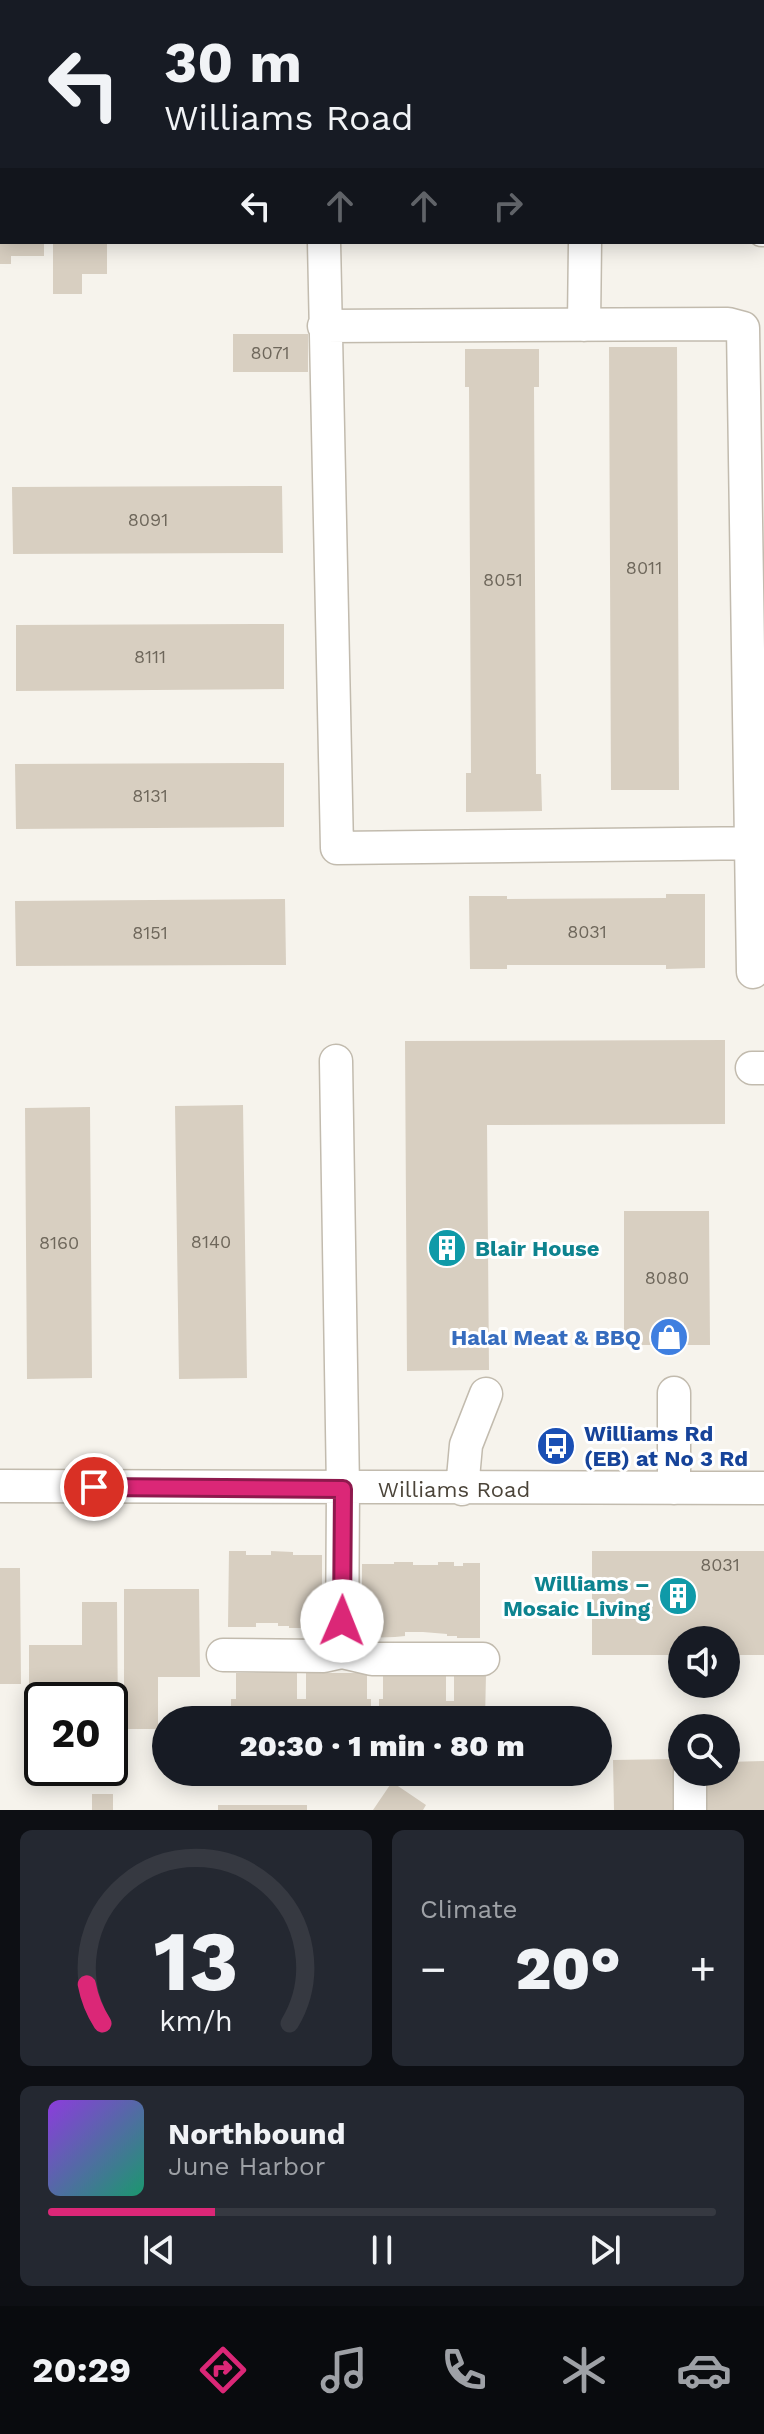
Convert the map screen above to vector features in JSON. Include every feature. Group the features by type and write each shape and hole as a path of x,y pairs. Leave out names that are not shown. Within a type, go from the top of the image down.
{"street":[{"path":"324,244 337,848 758,844"},
{"path":"584,325 585,244"},
{"path":"324,326 728,324 743,328 758,844 753,972"},
{"path":"336,1061 343,1489 342,1652"},
{"path":"674,1393 674,1488"},
{"path":"462,1489 466,1445 486,1394"},
{"name":"Williams Road","path":"0,1486 764,1488"},
{"path":"223,1655 324,1656 342,1652 372,1659 483,1659"},
{"path":"690,1786 690,1810"}],"building":[{"path":"0,244 44,244 44,256 11,256 11,264 0,264"},
{"path":"53,244 107,244 107,274 82,274 82,294 53,294"},
{"path":"233,334 308,334 308,372 233,372"},
{"path":"609,347 677,347 679,790 611,790"},
{"path":"465,349 539,349 539,387 534,387 536,774 541,774 542,811 466,812 466,773 471,773 469,387 465,387"},
{"path":"282,486 283,553 13,554 12,487"},
{"path":"284,624 284,689 16,691 16,625"},
{"path":"284,763 284,827 16,829 15,764"},
{"path":"666,894 705,894 705,968 666,969 666,965 507,965 507,969 470,969 469,896 507,896 507,899 666,898"},
{"path":"285,899 286,965 16,966 15,901"},
{"name":"Blair House","path":"725,1040 725,1124 487,1125 489,1370 407,1371 405,1041"},
{"path":"243,1105 247,1378 179,1379 175,1106"},
{"path":"90,1107 92,1378 27,1379 25,1108"},
{"path":"624,1211 709,1211 710,1345 624,1345"},
{"path":"229,1551 246,1551 246,1555 271,1555 271,1551 322,1555 322,1628 289,1628 278,1626 278,1623 228,1627"},
{"name":"Williams – Mosaic Living","path":"592,1551 764,1551 764,1655 740,1655 740,1626 668,1626 668,1655 592,1655"},
{"path":"394,1562 438,1565 438,1562 454,1562 454,1566 480,1563 480,1638 405,1632 405,1636 362,1638 362,1564"},
{"path":"0,1568 20,1568 21,1684 0,1684"},
{"path":"124,1589 199,1589 200,1677 158,1677 158,1706 152,1706 152,1729 128,1729 128,1682 124,1682"},
{"path":"82,1602 117,1602 118,1682 29,1682 29,1645 82,1645"},
{"path":"297,1672 297,1699 306,1699 306,1673 367,1673 367,1699 371,1699 371,1706 231,1706 231,1699 236,1699 236,1673"},
{"path":"383,1674 446,1674 446,1701 454,1701 454,1674 486,1674 485,1706 379,1706 379,1699 383,1699"},
{"path":"668,1759 668,1786 678,1786 678,1810 614,1810 613,1760"},
{"path":"764,1761 764,1810 706,1810 706,1786 740,1786 740,1762"},
{"path":"389,1786 398,1786 426,1805 423,1810 373,1810"},
{"path":"92,1794 113,1794 113,1810 92,1810"},
{"path":"218,1805 307,1805 307,1810 218,1810"}],"place":[{"name":"Blair House","path":"447,1248"},
{"name":"Halal Meat & BBQ","path":"669,1337"},
{"name":"Williams Rd (EB) at No 3 Rd","path":"556,1446"},
{"name":"Williams – Mosaic Living","path":"678,1596"}],"route":[{"path":"94,1487 343,1489 342,1621"}]}
